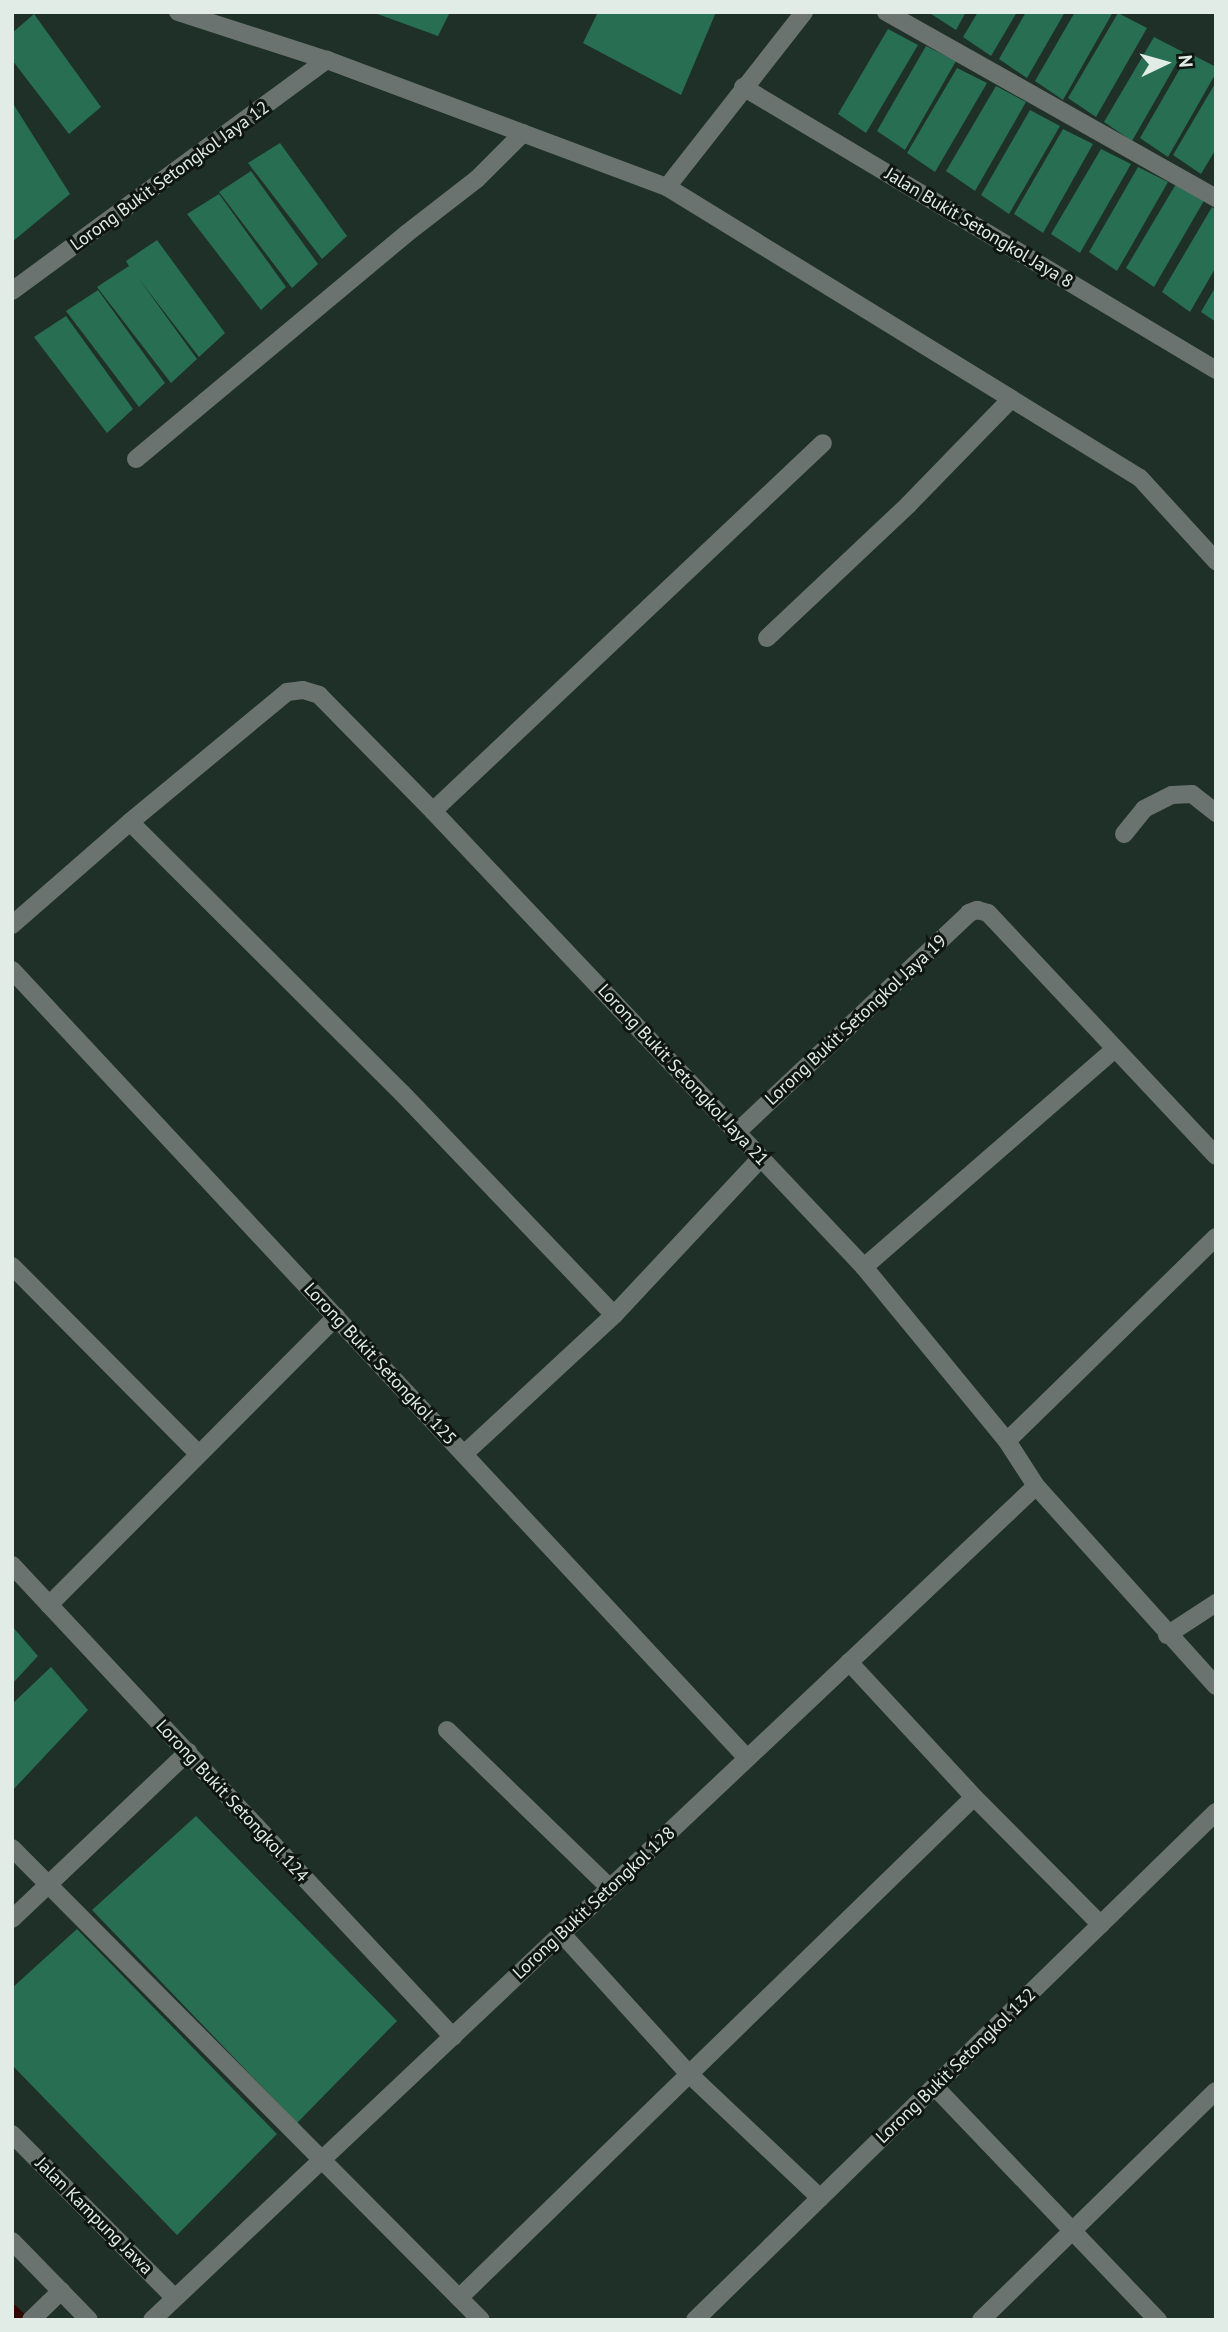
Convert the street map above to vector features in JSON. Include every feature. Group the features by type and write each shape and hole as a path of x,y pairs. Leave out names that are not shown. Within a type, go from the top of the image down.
{"street":[{"path":"178,12 327,60 667,187 1140,478 1216,561"},
{"path":"667,187 804,12"},
{"path":"886,12 1216,198"},
{"name":"Lorong Bukit Setongkol Jaya 12","path":"12,291 327,60"},
{"name":"Jalan Bukit Setongkol Jaya 8","path":"743,87 1216,370"},
{"path":"136,459 406,234 477,179 523,133"},
{"path":"766,638 908,505 1011,400"},
{"path":"433,810 823,443"},
{"name":"Lorong Bukit Setongkol Jaya 21","path":"130,822 286,692 303,690 319,695 433,810 864,1267 1007,1441 1036,1486 1216,1686"},
{"path":"1124,834 1144,808 1172,795 1192,794 1216,813"},
{"path":"12,925 130,822 402,1093 614,1315"},
{"name":"Lorong Bukit Setongkol Jaya 19","path":"737,1132 969,914 977,910 988,913 1115,1048"},
{"name":"Lorong Bukit Setongkol 125","path":"12,970 747,1758"},
{"path":"864,1267 1115,1048 1216,1156"},
{"path":"464,1454 614,1315 761,1158"},
{"path":"1007,1441 1216,1237"},
{"path":"12,1266 199,1454"},
{"path":"49,1605 336,1317"},
{"name":"Lorong Bukit Setongkol 128","path":"152,2320 1036,1486"},
{"name":"Lorong Bukit Setongkol 124","path":"12,1565 453,2037"},
{"path":"1167,1634 1216,1603"},
{"path":"849,1662 974,1797 1101,1925"},
{"path":"447,1730 610,1888"},
{"path":"12,1919 188,1752"},
{"path":"459,2298 974,1797"},
{"name":"Lorong Bukit Setongkol 132","path":"695,2320 1216,1812"},
{"path":"12,1848 481,2320"},
{"path":"562,1934 688,2073 820,2198"},
{"path":"934,2087 1158,2320"},
{"path":"981,2320 1216,2091"},
{"name":"Jalan Kampung Jawa","path":"12,2134 175,2298"},
{"path":"12,2241 89,2320"},
{"path":"31,2320 61,2291"}],"building":[{"path":"372,12 450,12 438,36"},
{"path":"598,12 716,12 681,95 583,43"},
{"path":"928,12 966,12 956,30"},
{"path":"978,12 1017,12 991,56 963,37"},
{"path":"1026,12 1065,12 1027,78 999,59"},
{"path":"1075,12 1113,12 1063,100 1035,81"},
{"path":"1118,13 1147,28 1096,117 1068,98"},
{"path":"34,14 101,107 69,134 12,60 12,33"},
{"path":"888,29 918,45 866,133 838,114"},
{"path":"1154,37 1183,52 1132,141 1104,122"},
{"path":"926,46 956,61 905,150 877,131"},
{"path":"1189,53 1216,67 1216,73 1168,157 1140,138"},
{"path":"957,68 987,83 935,172 907,153"},
{"path":"1216,82 1216,149 1201,174 1173,155"},
{"path":"996,86 1026,102 975,191 946,171"},
{"path":"12,102 70,194 12,242"},
{"path":"1030,110 1060,126 1009,214 981,195"},
{"path":"1063,129 1093,144 1043,233 1014,214"},
{"path":"280,143 347,236 322,259 248,163"},
{"path":"1101,149 1131,164 1080,253 1051,234"},
{"path":"1138,167 1168,182 1117,271 1089,252"},
{"path":"251,171 318,264 292,288 219,192"},
{"path":"1176,184 1205,199 1154,287 1126,268"},
{"path":"219,194 286,287 261,310 187,214"},
{"path":"1212,207 1216,210 1216,267 1190,312 1162,292"},
{"path":"157,240 225,333 199,357 139,279 197,359 171,383 97,287 129,266 126,261"},
{"path":"1216,286 1216,322 1201,312"},
{"path":"98,290 165,383 139,407 66,311"},
{"path":"66,316 133,409 107,433 34,337"},
{"path":"12,1626 38,1656 12,1684"},
{"path":"51,1667 88,1710 12,1791 12,1704"},
{"path":"196,1816 397,2021 297,2123 92,1910"},
{"path":"77,1929 277,2134 177,2235 12,2065 12,1988"}],"waterway":[{"path":"12,2310 22,2320"}]}
